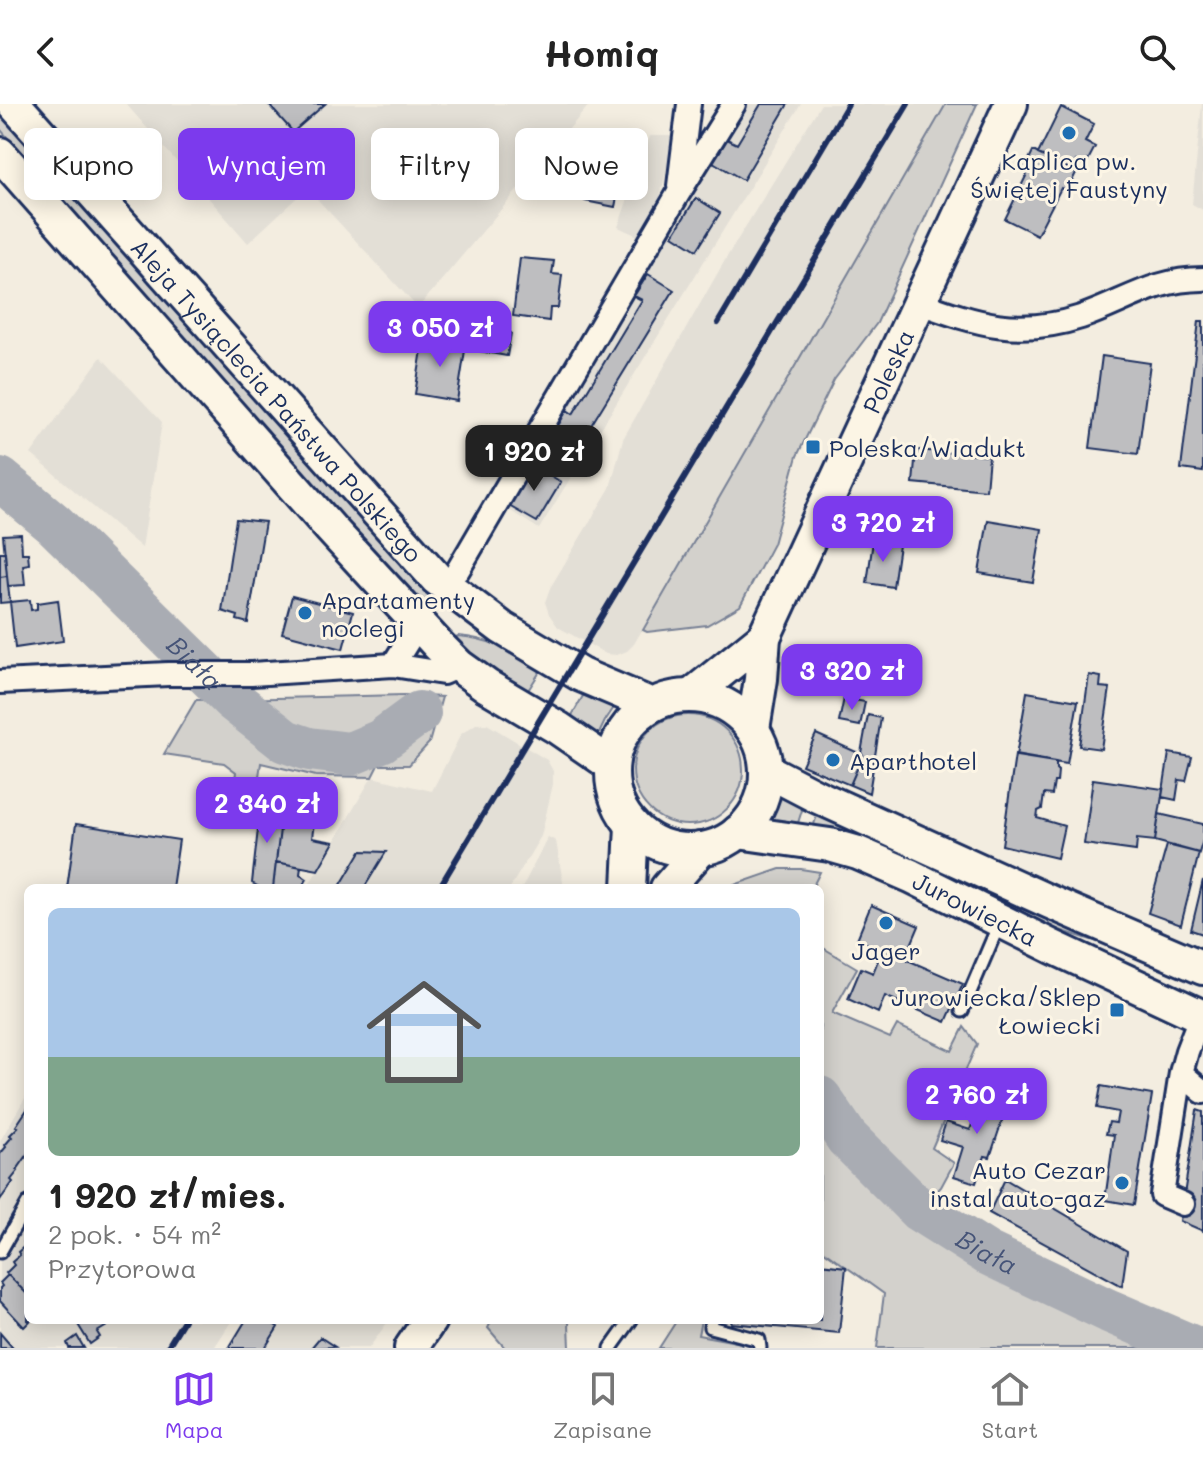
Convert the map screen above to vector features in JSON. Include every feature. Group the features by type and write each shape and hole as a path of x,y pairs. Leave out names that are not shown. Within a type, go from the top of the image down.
{"main road":[{"name":"Aleja Tysiąclecia Państwa Polskiego","path":"14,104 437,579 502,628 586,678 652,705"},
{"name":"Poleska","path":"753,729 764,637 1011,104"},
{"name":"Aleja Tysiąclecia Państwa Polskiego","path":"0,154 418,625 459,666 612,765"},
{"name":"Poleska","path":"692,695 764,637"},
{"path":"692,695 727,705 753,729 763,749 766,770 764,793 754,815 738,832 721,843 701,849 675,849 652,840 632,825 620,807 613,786 612,765 619,741 633,720 652,705 672,697 692,695"},
{"name":"Jurowiecka","path":"766,770 816,796 1203,968"},
{"path":"629,884 632,825"},
{"name":"Jurowiecka","path":"738,832 830,845 858,853 1053,947 1202,1014"},
{"path":"670,884 701,849"}],"street":[{"path":"678,194 689,104"},
{"path":"458,570 734,104"},
{"path":"920,303 970,320 1008,328 1033,328 1082,316 1166,283 1203,279"},
{"path":"393,665 418,625"},
{"path":"0,682 168,674 251,674 393,665 443,673 459,666"},
{"path":"1183,1204 1162,1195 1181,1073 1202,1014"},
{"path":"1181,1073 1203,1092"}],"lane":[{"path":"962,1011 1001,920"},
{"path":"0,1252 24,1210"},
{"path":"611,1348 628,1324"},
{"path":"710,1324 710,1327 759,1340 760,1348"}],"shaded area":[{"path":"126,104 590,104 570,128 515,128 515,193 418,308 318,200 355,200 355,128 178,128 178,163 162,145 162,128 147,128"},
{"path":"733,104 801,104 539,529 498,503"},
{"path":"821,104 946,104 634,644 617,655 606,654 558,627 545,602 550,588 610,488 623,439 728,255"},
{"path":"946,104 977,104 877,323 834,380 797,456 773,544 740,606 707,625 643,630"},
{"path":"1203,104 1203,210 1192,204"},
{"path":"0,112 24,139 24,156 0,129"},
{"path":"650,136 675,136 657,209 640,237 618,227 627,200 648,200"},
{"path":"62,200 78,200 434,598 422,607"},
{"path":"210,200 294,200 248,243"},
{"path":"101,357 162,422 142,548 31,454"},
{"path":"458,636 492,643 541,670 527,692 477,662 461,646"},
{"path":"584,694 617,703 596,740 570,719"},
{"path":"404,695 442,697 429,743 409,765 378,765 372,777 316,776 261,763 254,809 231,808 236,772 224,763 164,754 196,700"},
{"path":"688,715 709,719 727,731 739,749 743,770 739,791 727,809 709,821 688,825 667,821 649,809 637,791 633,770 637,749 649,731 667,719"},
{"path":"476,724 487,724 547,760 553,771 541,836 512,884 309,884 372,777 432,791 461,734"},
{"path":"778,790 803,807 797,826 765,821"},
{"path":"818,813 1105,940 1104,944 1037,923 813,827"},
{"path":"548,837 556,841 563,884 524,884"},
{"path":"780,869 820,872 814,884 737,884"},
{"path":"824,948 857,968 832,1013 890,1038 897,1025 952,1051 964,1027 977,1044 932,1148 954,1163 941,1187 919,1210 987,1254 1110,1312 1152,1348 877,1348 884,1294 824,1251"},
{"path":"24,1100 24,1324 229,1324 214,1348 0,1348 0,1141"},
{"path":"244,1324 386,1324 369,1348 229,1348"},
{"path":"490,1324 569,1324 570,1348 505,1348 488,1328"},
{"path":"674,1324 700,1324 698,1335 742,1343 741,1348 659,1348"}],"building":[{"path":"268,104 325,104 298,128 289,128"},
{"path":"761,104 788,104 743,180 713,162 727,139 737,144"},
{"name":"Kaplica pw. Świętej Faustyny","path":"1061,107 1094,124 1085,142 1095,147 1085,166 1076,161 1071,170 1038,154"},
{"path":"1033,151 1076,173 1067,191 1061,188 1037,235 1005,219 1030,168 1026,166"},
{"path":"696,198 720,213 697,250 673,235"},
{"path":"585,200 616,200 615,207"},
{"path":"520,258 554,261 552,274 562,275 558,308 550,308 549,321 513,316"},
{"path":"648,274 674,290 579,445 555,431 567,410 573,414 642,300 634,296"},
{"path":"1199,321 1203,321 1203,472 1181,469"},
{"path":"471,326 511,333 507,356 468,349"},
{"path":"424,337 466,344 457,401 415,394"},
{"path":"1102,356 1150,363 1138,454 1090,448"},
{"path":"916,450 989,456 986,490 913,483"},
{"path":"532,464 561,482 537,522 507,505"},
{"path":"236,519 265,522 248,623 222,611"},
{"path":"988,520 1042,529 1033,582 979,573"},
{"path":"21,534 22,553 28,553 29,564 23,565 25,585 8,586 3,535"},
{"path":"873,541 899,545 893,587 867,583"},
{"path":"0,552 5,552 7,576 0,577"},
{"path":"7,576 10,602 0,603 0,577"},
{"path":"292,596 353,612 343,649 282,633"},
{"path":"30,600 31,610 37,609 37,603 58,600 63,641 15,648 10,602"},
{"path":"1089,675 1101,677 1100,687 1110,688 1101,749 1079,746"},
{"path":"1027,692 1078,701 1067,764 1016,756"},
{"path":"844,698 865,702 860,726 839,722"},
{"path":"868,715 881,718 869,793 850,785 863,755"},
{"name":"Aparthotel","path":"816,734 863,755 850,785 802,765"},
{"path":"1169,753 1192,757 1186,781 1179,780 1176,800 1162,797"},
{"path":"1015,755 1056,762 1057,782 1054,782 1052,795 1044,794 1037,818 1064,826 1057,858 1002,845"},
{"path":"1093,779 1163,789 1155,841 1137,839 1136,851 1084,844"},
{"path":"261,802 283,804 273,884 252,883"},
{"path":"283,804 297,805 297,813 315,815 312,838 334,842 318,870 276,862"},
{"path":"1159,814 1203,824 1199,853 1155,841"},
{"path":"76,824 179,840 173,884 68,884"},
{"path":"1167,845 1199,853 1181,925 1148,913"},
{"path":"361,851 386,852 366,884 341,884"},
{"path":"276,862 301,867 300,874 307,879 304,884 273,884"},
{"path":"1203,880 1203,934 1191,930"},
{"path":"871,905 919,926 905,959 963,984 946,1022 885,996 878,1013 848,999 861,968 873,973 882,950 857,939"},
{"path":"1101,1086 1152,1095 1134,1205 1105,1200 1114,1135 1106,1134 1109,1122 1116,1123 1118,1112 1097,1108"},
{"path":"983,1092 1000,1098 1001,1094 1010,1097 990,1157 985,1156 976,1183 954,1176 963,1147 940,1140 946,1122 970,1130"},
{"path":"1197,1110 1203,1112 1203,1231 1180,1221"},
{"path":"24,1114 24,1160 0,1200 0,1154"},
{"path":"1005,1179 1127,1251 1122,1286 989,1213"},
{"path":"24,1247 24,1291 6,1273 20,1255 18,1252"},
{"path":"824,1264 846,1267 839,1333 742,1324 824,1324"},
{"path":"8,1275 24,1291 24,1324 27,1324 24,1327 0,1301 0,1283"},
{"path":"78,1324 106,1324 107,1326 97,1332 100,1337 90,1344"},
{"path":"244,1324 273,1324 278,1327 265,1348 229,1348"},
{"path":"0,1333 13,1348 0,1348"},
{"path":"77,1336 84,1348 69,1348 67,1343"},
{"path":"320,1337 335,1347 311,1348"}],"waterway":[{"name":"Biała","path":"0,479 54,524 233,700 285,741 309,749 350,754 381,741 419,713"},
{"name":"Biała","path":"824,1104 847,1138 919,1210 987,1253 1195,1348"}],"railway":[{"path":"718,323 848,104"},
{"path":"441,884 908,104"},
{"path":"167,1348 182,1324"}],"place":[{"name":"Kaplica pw. Świętej Faustyny","path":"1069,133"},
{"name":"Poleska/Wiadukt","path":"813,447"},
{"name":"Apartamenty noclegi","path":"305,613"},
{"name":"Aparthotel","path":"833,760"},
{"name":"Jager","path":"886,923"},
{"name":"Jurowiecka/Sklep Łowiecki","path":"1117,1010"},
{"name":"Auto Cezar instal auto-gaz","path":"1122,1183"}]}
